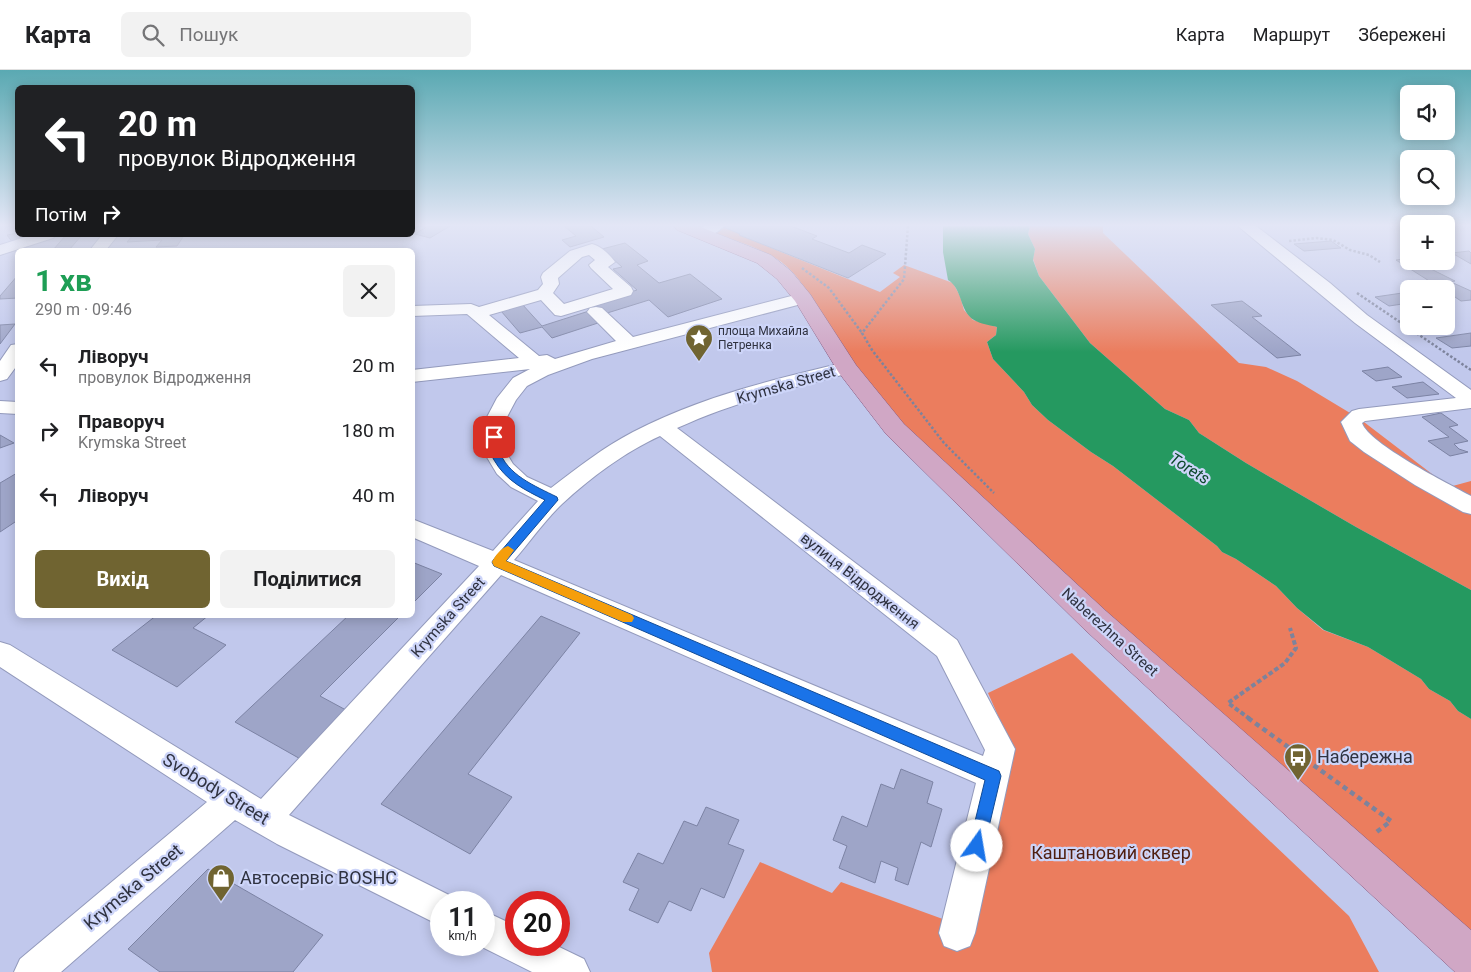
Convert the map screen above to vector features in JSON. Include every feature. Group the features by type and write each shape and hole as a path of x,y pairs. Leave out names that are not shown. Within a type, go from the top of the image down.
{"main road":[{"name":"Naberezhna Street","path":"773,268 793,287 847,368 895,429 1074,600 1471,958"}],"street":[{"path":"476,313 544,294 551,284 549,277 559,268"},
{"path":"544,294 561,311 592,309 625,291 600,268"},
{"path":"1299,268 1361,319 1471,400"},
{"path":"415,376 538,367 629,344 793,287"},
{"path":"415,311 471,309 538,367"},
{"path":"592,309 629,344"},
{"path":"0,375 15,353"},
{"path":"538,367 520,382 507,398 496,417 493,449 504,470 519,482 553,500"},
{"name":"Krymska Street","path":"264,819 553,500 612,454 662,427 700,410 775,385 847,368"},
{"path":"1471,400 1359,415 1351,422 1358,436 1372,447 1423,480 1471,506"},
{"path":"0,407 15,408"},
{"name":"вулиця Відродження","path":"662,427 946,648 1000,749 957,933"},
{"path":"415,528 498,562 994,776"},
{"name":"Svobody Street","path":"0,653 233,801 376,878 430,904"},
{"name":"Krymska Street","path":"33,972 233,801"},
{"path":"539,956 572,972"}],"path":[{"path":"905,268 904,279 862,333 872,350 944,443 1000,499"},
{"path":"1356,293 1471,370"},
{"path":"1228,703 1285,663 1296,648 1290,628"},
{"path":"1222,699 1392,821 1368,839"}],"green space":[{"path":"788,268 821,268 880,292 900,277 893,273 900,268 912,268 953,283 960,296 964,310 973,320 997,327 996,335 987,342 993,359 1024,392 1032,405 1048,420 1113,466 1217,546 1222,552 1236,559 1276,586 1297,608 1323,630 1368,647 1383,656 1421,679 1429,689 1450,701 1458,711 1471,719 1471,944 901,426 853,364"},
{"path":"1036,268 1140,268 1239,363 1266,367 1297,381 1360,419 1449,487 1471,481 1471,590 1356,527 1246,463 1199,433 1189,420 1165,409 1090,343 1039,276"},
{"name":"Каштановий сквер","path":"1072,653 1349,916 1379,972 712,972 709,953 760,862 832,893 841,882 973,930 1014,752 988,693"}],"water":[{"name":"Torets","path":"946,268 1036,268 1039,276 1090,343 1165,409 1189,420 1199,433 1246,463 1356,527 1471,590 1471,719 1458,711 1450,701 1429,689 1421,679 1368,647 1324,630 1297,608 1276,586 1236,559 1222,552 1217,546 1113,466 1048,420 1032,405 1024,392 993,359 987,342 996,335 997,327 979,322 969,316 956,289 948,280"}],"building":[{"path":"641,268 659,283 690,274 722,299 668,317 649,300 604,314 593,304 637,290 613,269"},
{"path":"823,268 864,268 848,278"},
{"path":"1412,270 1433,270 1453,280 1428,280"},
{"path":"15,278 15,298 0,299 0,296"},
{"path":"1455,284 1471,291 1471,300 1461,301 1455,297"},
{"path":"1400,293 1400,304 1389,306 1375,297"},
{"path":"1242,301 1262,316 1252,317 1301,355 1277,358 1211,305"},
{"path":"522,304 542,326 589,311 601,322 552,338 542,327 520,333 501,311"},
{"path":"15,324 0,344 0,325"},
{"path":"1471,333 1471,346 1452,348 1436,338"},
{"path":"1388,367 1402,377 1376,381 1362,371"},
{"path":"1423,382 1439,394 1407,398 1392,387"},
{"path":"1441,413 1458,425 1449,427 1468,441 1454,444 1459,449 1468,452 1450,456 1428,441 1449,437 1422,417"},
{"path":"0,435 14,443 0,448"},
{"path":"15,474 15,522 0,532 0,483"},
{"path":"415,563 442,574 415,601"},
{"path":"541,616 580,633 468,774 512,797 470,854 381,804"},
{"path":"153,618 205,618 193,628 226,645 177,687 112,650"},
{"path":"346,618 398,618 320,696 357,716 311,765 235,722"},
{"path":"901,769 933,782 927,803 942,809 931,847 921,842 908,885 895,880 898,868 881,861 875,883 839,868 847,846 833,840 842,816 867,827 881,784 894,789"},
{"path":"706,807 739,820 728,844 744,850 724,898 701,888 691,911 669,901 658,923 629,910 639,889 623,882 638,853 663,864 684,821 697,826"},
{"name":"Автосервіс BOSHC","path":"208,869 323,935 293,972 160,972 128,949"}],"slow traffic":[{"path":"508,550 498,562 628,618"}],"place":[{"name":"площа Михайла Петренка","path":"699,362"},
{"name":"Набережна","path":"1298,781"},
{"name":"Автосервіс BOSHC","path":"221,902"}],"route":[{"path":"494,437 493,449 504,470 519,482 553,500 498,562 994,776 977,846"}]}
